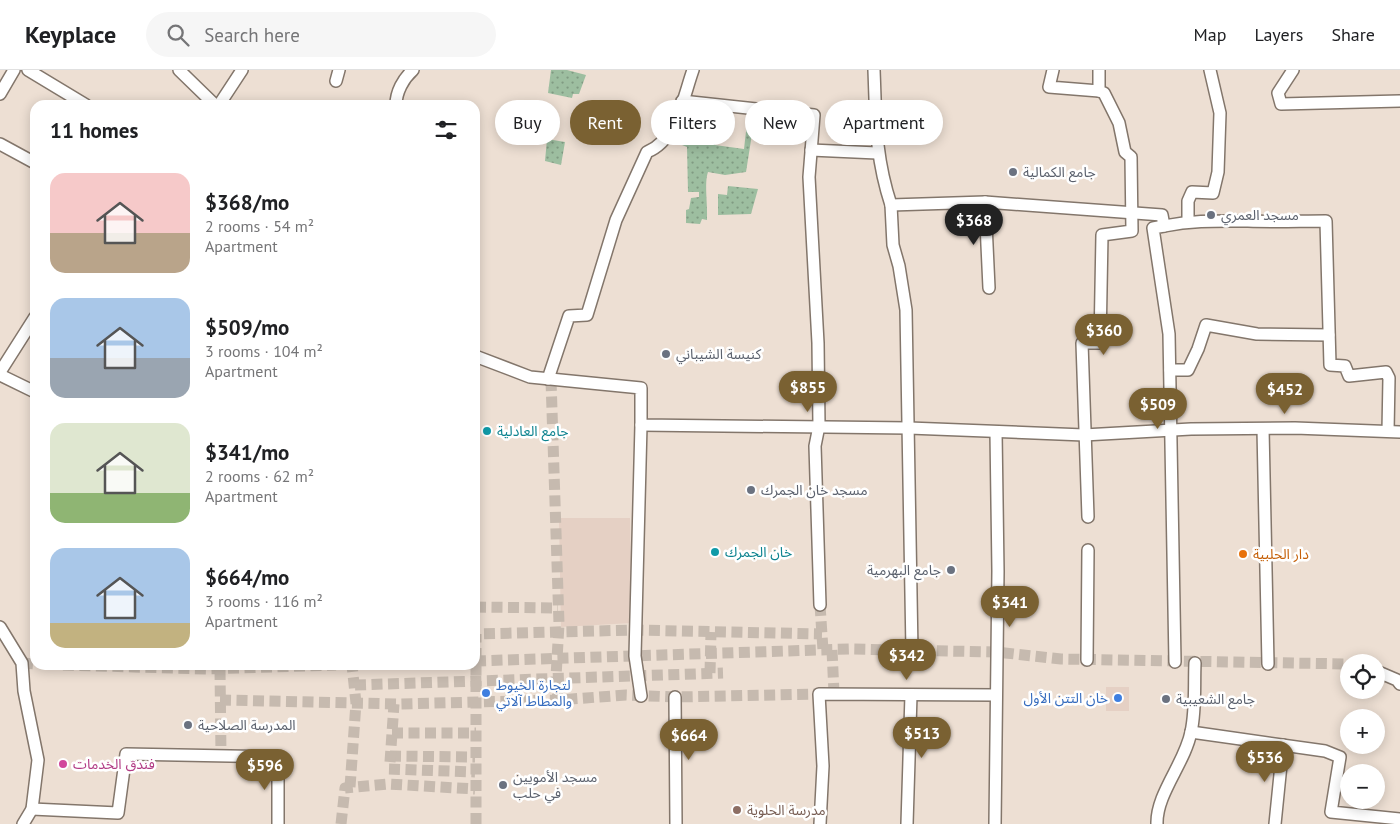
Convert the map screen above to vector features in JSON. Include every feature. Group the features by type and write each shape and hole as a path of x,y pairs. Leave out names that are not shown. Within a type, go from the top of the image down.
{"street":[{"path":"0,94 14,70"},
{"path":"28,70 78,100"},
{"path":"179,70 198,86 211,100"},
{"path":"223,100 242,70"},
{"path":"396,100 406,75 412,70"},
{"path":"682,100 693,70"},
{"path":"874,70 877,153 881,176 891,205 893,245 899,266 906,310 912,651"},
{"path":"1053,70 1049,87 1104,93 1119,123 1125,152 1131,157 1130,214 1132,231"},
{"path":"1099,70 1099,91"},
{"path":"1188,221 1188,201 1192,192 1213,193 1218,172 1220,113 1210,70"},
{"path":"1293,70 1278,94 1281,104 1400,101"},
{"path":"735,107 814,115 809,177 818,343 819,426 815,446 820,605"},
{"path":"0,144 30,160"},
{"path":"548,379 570,316 587,314 616,220 647,152 661,145"},
{"path":"811,150 877,153"},
{"path":"891,205 985,202 1162,215 1158,227 1169,334 1175,662"},
{"path":"985,202 989,288"},
{"path":"1088,517 1082,343 1100,343 1102,235 1188,221 1326,221 1330,365 1345,366 1349,376 1386,372 1388,378 1388,431"},
{"path":"1170,370 1188,370 1206,325 1256,334 1329,334"},
{"path":"30,326 0,374 30,389"},
{"path":"480,358 530,377 641,388 635,656 641,696"},
{"path":"641,425 909,428 1084,435 1263,429 1400,432"},
{"path":"1263,429 1268,664"},
{"path":"995,824 998,571 996,432"},
{"path":"1087,660 1088,550"},
{"path":"0,627 22,663 24,691 38,760 32,809 23,824"},
{"path":"1157,824 1156,811 1178,768 1191,732 1195,663"},
{"path":"1385,675 1399,680"},
{"path":"820,824 822,766 818,694 996,695"},
{"path":"907,824 912,695"},
{"path":"675,697 676,824"},
{"path":"1191,732 1325,751 1340,757 1328,824"},
{"path":"1275,824 1283,745"},
{"path":"32,809 112,819 118,813 126,754 278,757 278,824"},
{"path":"1331,812 1400,819"}],"shaded area":[{"path":"559,518 630,518 632,623 561,627"},
{"path":"1106,687 1129,687 1129,711 1106,711"}],"green space":[{"path":"551,70 567,70 586,75 579,94 573,94 572,98 548,93"},
{"path":"745,140 745,145 750,145 746,172 725,175 708,172 706,182 707,220 702,219 700,224 686,223 686,210 689,209 691,198 699,197 699,192 688,192 687,147 682,145 715,145 744,149"},
{"path":"560,141 565,142 561,165 545,161 546,145 560,145"},
{"path":"728,186 758,189 751,214 718,215 718,194 727,195"}],"tunnel":[{"path":"551,380 559,624 556,677 558,700"},
{"path":"820,605 823,650"},
{"path":"480,607 558,608"},
{"path":"480,634 635,630 822,634"},
{"path":"710,673 711,632"},
{"path":"480,661 849,649 996,652 1061,659 1340,664"},
{"path":"832,650 834,693"},
{"path":"22,663 30,664"},
{"path":"220,670 221,756"},
{"path":"350,787 356,703 353,670"},
{"path":"476,670 476,824"},
{"path":"355,685 723,673"},
{"path":"220,700 399,704 558,700 626,695 675,697 819,694"},
{"path":"390,762 394,704"},
{"path":"392,733 476,733"},
{"path":"390,756 475,757"},
{"path":"389,769 475,772"},
{"path":"341,824 345,788 388,784 475,789"}],"place":[{"name":"جامع الكمالية","path":"1013,172"},
{"name":"مسجد العمري","path":"1211,215"},
{"name":"كنيسة الشيباني","path":"666,354"},
{"name":"جامع العادلية","path":"487,431"},
{"name":"مسجد خان الجمرك","path":"751,490"},
{"name":"خان الجمرك","path":"715,552"},
{"name":"دار الحلبية","path":"1243,554"},
{"name":"جامع البهرمية","path":"951,570"},
{"name":"لتجارة الخيوط والمطاط آلاتي","path":"486,693"},
{"name":"خان التتن الأول","path":"1118,698"},
{"name":"جامع الشعيبية","path":"1166,699"},
{"name":"المدرسة الصلاحية","path":"188,725"},
{"name":"فندق الخدمات","path":"63,764"},
{"name":"مسجد الأمويين في حلب","path":"503,785"},
{"name":"مدرسة الحلوية","path":"737,810"}]}
